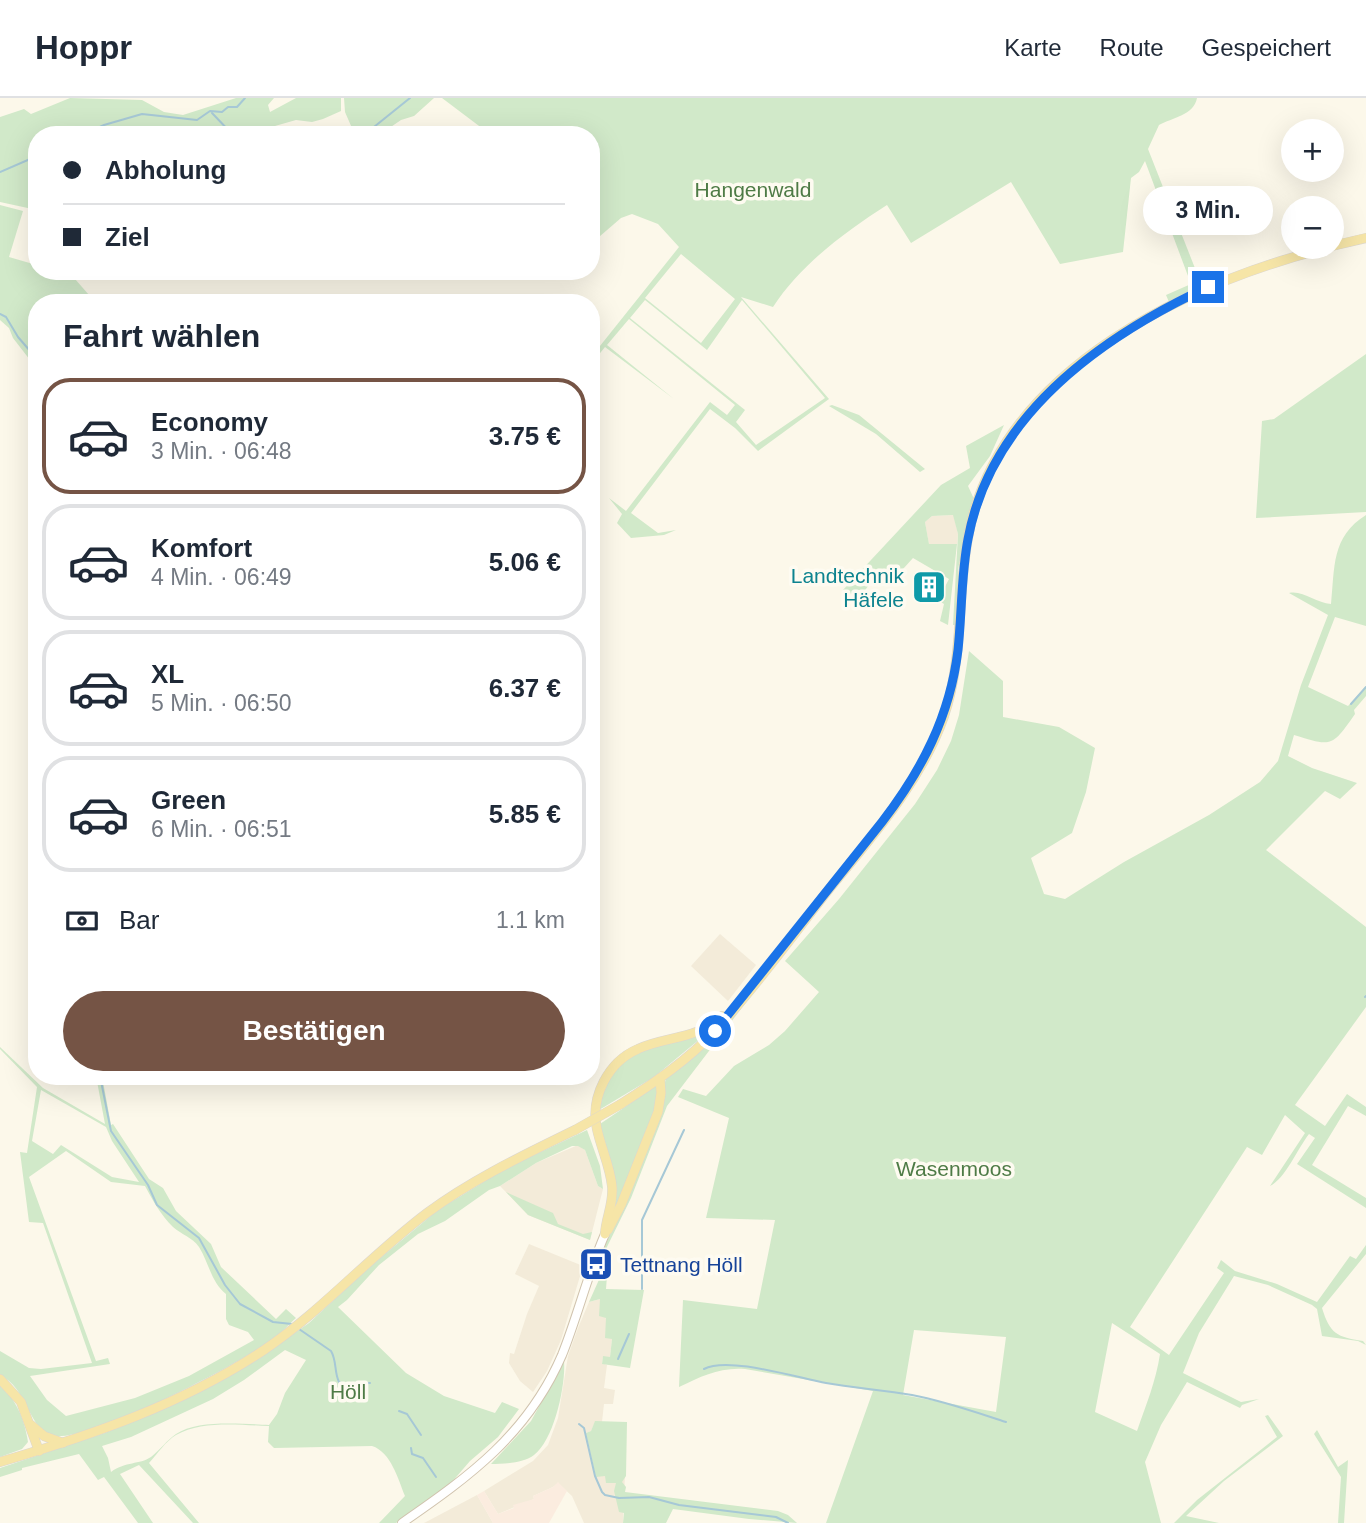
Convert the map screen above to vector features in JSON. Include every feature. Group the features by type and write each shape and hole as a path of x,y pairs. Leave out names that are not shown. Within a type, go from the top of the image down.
{"main road":[{"path":"1344,243 1366,238"},
{"path":"0,1462 121,1423 191,1392 246,1361 313,1313 397,1237 450,1196 482,1176 621,1104 660,1078 699,1046 732,1010 895,805 917,773 932,744 945,712 955,670 966,554 973,516 991,469 1010,438 1053,388 1104,345 1158,312 1235,276 1289,259"},
{"path":"402,1523 480,1466 516,1430 552,1377 568,1341 589,1273 605,1234 612,1202 612,1190 596,1117 597,1101 605,1079 618,1062 635,1050 692,1035 732,1010"},
{"path":"605,1234 621,1205 658,1112 660,1078"},
{"path":"0,1379 21,1402 38,1451"},
{"path":"31,1425 44,1436 63,1443"}],"shaded area":[{"path":"954,515 957,544 929,544 925,522 932,516"},
{"path":"720,934 756,965 728,1001 691,966"},
{"path":"578,1145 585,1150 598,1186 603,1189 590,1240 528,1215 500,1186 536,1163"},
{"path":"529,1244 583,1266 561,1340 547,1371 533,1392 520,1381 509,1363 510,1353 514,1354 539,1286 515,1274"},
{"path":"600,1299 612,1339 610,1357 603,1357 602,1363 607,1365 604,1388 615,1390 613,1404 604,1404 602,1422 595,1422 591,1431 586,1433 625,1474 623,1523 584,1523 572,1496 558,1483 533,1496 534,1499 498,1514 484,1491 533,1461 548,1445 558,1418 568,1356 589,1302"},
{"path":"558,1482 567,1491 549,1523 493,1523 477,1495 484,1491 498,1514 514,1508 513,1505 534,1499 533,1496"},
{"path":"477,1495 493,1523 424,1523 426,1522"}],"green space":[{"path":"70,98 142,100 164,112 183,115 236,98 274,98 268,105 270,112 296,98 341,98 341,111 323,119 312,122 296,120 275,126 28,126 28,208 0,202 0,117 24,109 31,114"},
{"path":"344,98 434,98 414,116 392,126 351,126 345,112"},
{"name":"Hangenwald","path":"442,98 1197,98 1187,112 1159,125 1148,149 1202,286 1169,302 1166,295 1191,284 1145,161 1139,172 1131,178 1123,252 1060,264 1011,182 911,243 887,205 855,226 810,263 773,307 741,297 829,399 758,451 735,428 710,409 631,513 658,533 676,530 664,535 631,538 617,523 622,514 609,498 626,511 710,402 727,415 735,405 629,319 607,345 674,399 605,347 600,353 600,346 679,247 658,224 632,214 621,218 600,236 600,126 479,126","holes":["681,254 735,299 701,343 645,298","645,300 707,350 742,300 825,398 756,445 736,422 745,410 630,318"]},
{"path":"0,205 23,211 9,257 28,263 28,280 76,280 88,294 28,294 28,357 9,328 0,320"},
{"path":"1366,354 1366,512 1256,518 1262,421 1274,419"},
{"path":"829,406 859,415 925,469 920,472 876,434"},
{"path":"1004,425 990,456 968,486 974,499 958,569 955,625 958,534 953,515 932,516 925,522 929,544 957,544 948,625 940,621 944,604 938,600 949,579 913,558 903,569 870,583 860,598 843,590 941,485 970,468 966,446"},
{"name":"Wasenmoos","path":"1366,515 1366,626 1335,617 1308,687 1348,706 1366,686 1366,696 1336,738 1324,742 1294,735 1288,756 1312,768 1357,783 1340,799 1325,791 1266,850 1366,927 1366,1007 1295,1105 1325,1126 1347,1094 1366,1107 1366,1116 1348,1106 1312,1165 1366,1198 1366,1208 1297,1164 1315,1138 1309,1134 1286,1170 1270,1186 1305,1133 1285,1115 1262,1155 1247,1147 1130,1327 1169,1355 1224,1273 1217,1268 1221,1260 1235,1271 1277,1284 1317,1302 1350,1256 1356,1259 1366,1245 1366,1254 1322,1308 1328,1324 1336,1333 1363,1341 1366,1345 1358,1341 1322,1336 1317,1309 1312,1305 1268,1285 1234,1276 1199,1333 1183,1373 1241,1402 1259,1399 1240,1408 1187,1382 1161,1425 1145,1462 1161,1523 826,1523 873,1391 745,1369 727,1369 711,1373 679,1387 683,1300 757,1309 775,1220 706,1218 729,1118 678,1097 683,1089 706,1096 734,1066 769,1045 785,1031 819,992 785,961 915,804 937,770 951,741 959,715 969,651 1003,681 1003,717 1059,727 1095,748 1086,792 1072,833 1031,858 1044,894 1065,899 1260,782 1278,761 1301,685 1328,615 1289,593 1299,593 1331,604 1337,554 1346,533","holes":["1112,1323 1160,1354 1137,1431 1095,1412","914,1330 1006,1337 996,1412 903,1395"]},
{"path":"760,984 667,1106 631,1198 603,1255 597,1276 602,1252 628,1195 666,1079"},
{"path":"712,1029 654,1077 599,1110 604,1088 612,1074 623,1063 650,1047"},
{"path":"0,1047 28,1074 28,1078 0,1049"},
{"path":"659,1084 657,1105 617,1207 600,1124"},
{"path":"35,1085 40,1085 105,1124 98,1085 104,1085 111,1125 113,1124 149,1179 163,1188 176,1211 211,1244 221,1267 276,1319 286,1309 296,1318 260,1348 201,1381 128,1416 67,1435 50,1435 43,1430 16,1389 0,1375 0,1351 29,1368 92,1363 43,1223 29,1222 20,1152 27,1153 37,1087","holes":["41,1090 106,1127 139,1182 112,1177 61,1145 53,1154 32,1141","66,1151 111,1182 145,1186 176,1230 199,1247 214,1278 226,1294 226,1319 229,1325 248,1332 254,1340 189,1376 135,1398 66,1416 47,1400 30,1376 110,1364 108,1358 96,1361 29,1177"]},
{"name":"Höll","path":"587,1130 600,1166 603,1189 598,1186 585,1150 572,1146 536,1163 489,1190 445,1221 418,1234 379,1265 338,1307 406,1373 444,1396 495,1413 502,1402 519,1409 498,1437 470,1461 445,1490 396,1523 379,1523 405,1496 393,1467 379,1449 372,1446 274,1448 268,1442 269,1426 221,1424 186,1430 169,1441 149,1463 199,1523 193,1523 139,1465 120,1474 153,1523 138,1523 104,1477 98,1480 79,1454 22,1468 0,1477 0,1468 105,1433 161,1410 286,1339 309,1323 373,1264 438,1210 503,1170","holes":["285,1350 306,1360 269,1425 208,1424 185,1429 173,1436 151,1457 111,1472 102,1446 131,1437 213,1399"]},
{"path":"506,1192 553,1213 558,1224 583,1234 592,1232 590,1240 528,1215"},
{"path":"602,1273 607,1276 606,1289 644,1290 630,1368 602,1364 603,1356 610,1357 612,1339 605,1338 606,1318 599,1316 600,1299 589,1302"},
{"path":"564,1361 563,1384 557,1411 541,1448 525,1460 491,1464 531,1421"},
{"path":"0,1384 19,1411 28,1442 22,1449 0,1457"},
{"path":"1268,1415 1283,1436 1224,1481 1186,1516 1219,1523 1174,1523 1197,1500 1277,1437 1265,1416"},
{"path":"595,1421 627,1422 626,1476 622,1482 626,1487 625,1492 778,1511 797,1523 673,1509 666,1523 623,1523 624,1513 619,1512 614,1491 616,1483 606,1483 605,1476 596,1477 586,1433 591,1431"},
{"path":"1317,1430 1338,1467 1348,1460 1344,1523 1338,1523 1341,1477 1314,1434"}],"waterway":[{"path":"102,126 142,114 197,120 210,111 222,112 228,107 237,107 245,98"},
{"path":"375,126 410,98"},
{"path":"212,113 224,126"},
{"path":"0,172 28,160"},
{"path":"0,314 6,317 28,349"},
{"path":"1351,704 1366,687"},
{"path":"102,1085 111,1131 148,1185 157,1205 199,1238 225,1285 240,1304 273,1322 292,1324"},
{"path":"642,1289 642,1220 684,1130"},
{"path":"299,1329 331,1351 339,1382 345,1385 370,1383"},
{"path":"618,1359 629,1334"},
{"path":"704,1369 715,1366 746,1366 826,1383 912,1395 1006,1422"},
{"path":"399,1411 407,1414 421,1435"},
{"path":"579,1424 584,1428 595,1476 605,1495 619,1498 649,1497 679,1505 776,1517 788,1523"},
{"path":"411,1448 412,1454 423,1458 436,1477"}],"place":[{"name":"Landtechnik Häfele","path":"929,587"},
{"name":"Tettnang Höll","path":"596,1264"}],"route":[{"path":"715,1031 882,822 907,789 926,757 945,712 953,681 968,537 979,498 1002,450 1037,404 1084,360 1144,320 1208,287"}]}
